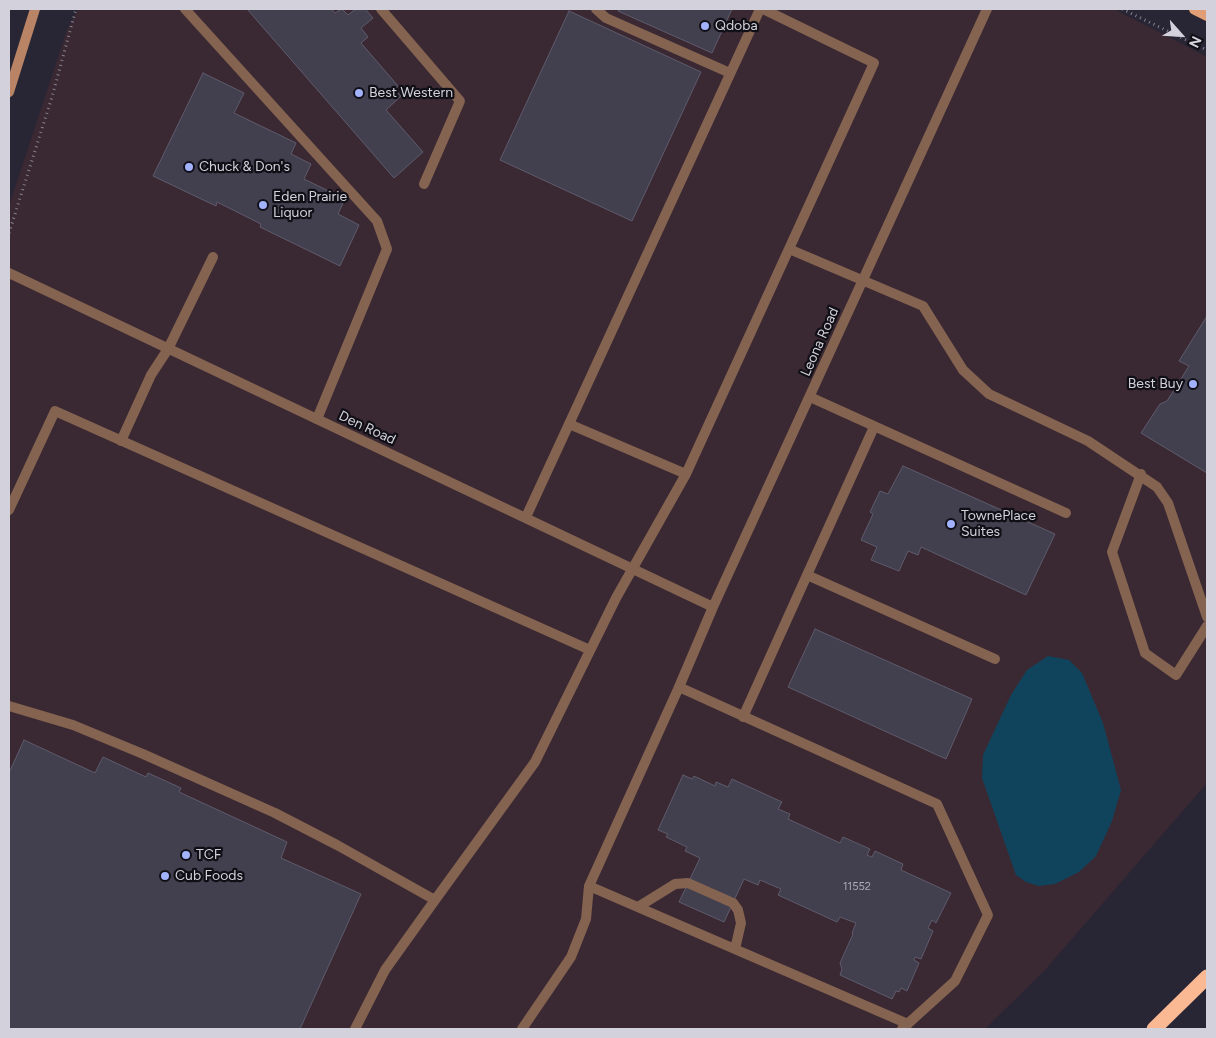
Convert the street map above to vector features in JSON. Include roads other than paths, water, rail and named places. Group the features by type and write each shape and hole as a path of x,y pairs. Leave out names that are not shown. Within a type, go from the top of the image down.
{"highway":[{"path":"1154,1029 1207,977"}],"main road":[{"path":"1195,9 1207,15"}],"street":[{"path":"9,92 35,9"},
{"path":"185,9 377,221 387,249 317,419"},
{"path":"381,9 460,101 424,184"},
{"path":"596,9 606,18 730,73"},
{"path":"355,1029 385,970 535,762 633,567 686,474 874,63 761,9 526,517"},
{"name":"Leona Road","path":"522,1029 571,958 586,919 589,886 987,9"},
{"path":"789,249 923,306 963,370 989,394 1088,441 1157,486 1168,503 1207,617"},
{"path":"121,441 151,375 168,349 213,257"},
{"name":"Den Road","path":"9,273 714,607"},
{"path":"810,397 1066,513"},
{"path":"9,510 55,412 590,650"},
{"path":"569,424 686,474"},
{"path":"743,717 874,427"},
{"path":"1141,474 1112,552 1145,653 1176,675 1207,626"},
{"path":"806,574 995,659"},
{"path":"589,886 736,949 905,1026 955,981 988,915 937,804 679,687"},
{"path":"9,706 73,725 143,754 266,810 337,845 435,900"},
{"path":"638,906 675,884 688,883 733,902 738,910 741,923 736,949"}],"water":[{"path":"1048,656 1069,660 1082,673 1103,723 1121,790 1112,821 1096,856 1079,872 1055,884 1039,886 1026,882 1016,875 982,778 983,755 1011,695 1027,670"}],"place":[{"name":"Qdoba","path":"705,26"},
{"name":"Best Western","path":"359,93"},
{"name":"Chuck & Don's","path":"189,167"},
{"name":"Eden Prairie Liquor","path":"263,205"},
{"name":"Best Buy","path":"1193,384"},
{"name":"TownePlace Suites","path":"951,524"},
{"name":"TCF","path":"186,855"},
{"name":"Cub Foods","path":"165,876"}]}
